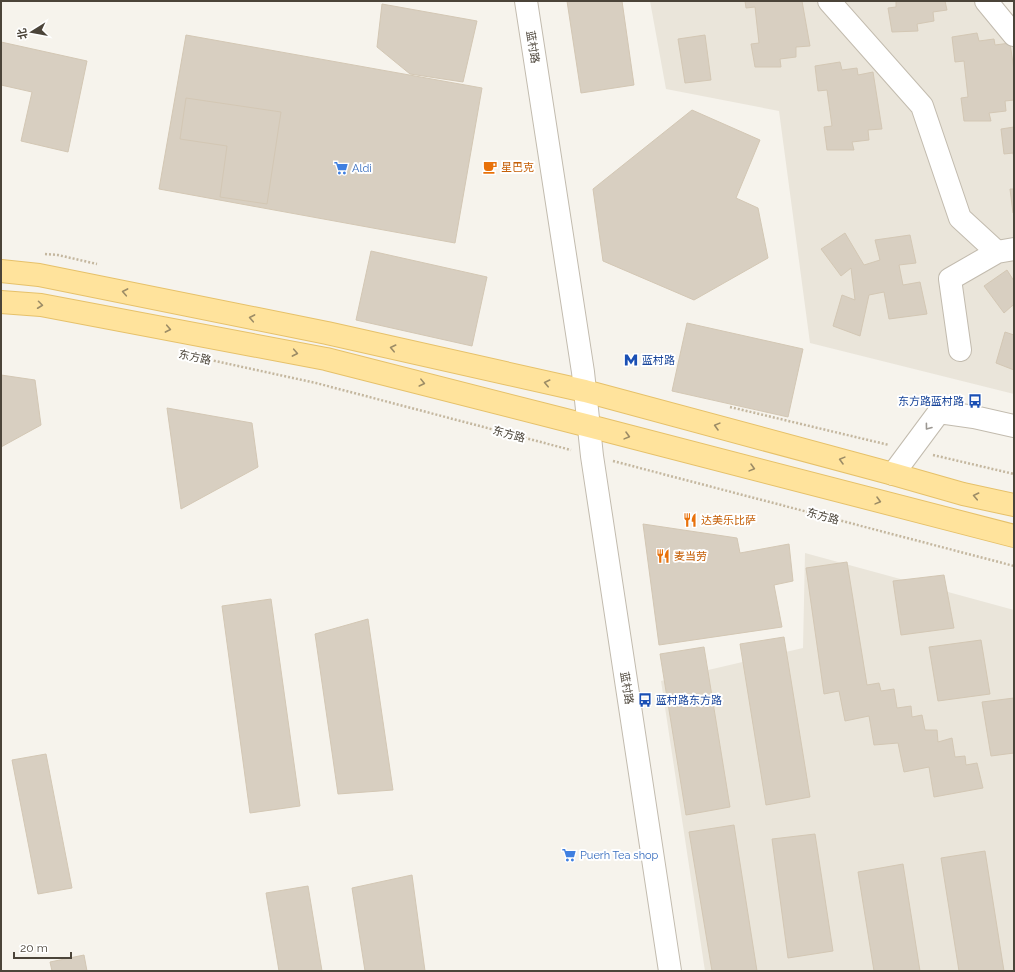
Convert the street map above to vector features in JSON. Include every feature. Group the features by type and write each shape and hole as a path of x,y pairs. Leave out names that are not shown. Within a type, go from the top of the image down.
{"main road":[{"path":"1,271 39,275 319,332 585,392 963,494 1014,504"},
{"name":"东方路","path":"1,302 41,305 326,359 1014,536"}],"street":[{"name":"蓝村路","path":"526,1 585,392 592,456 670,971"},
{"path":"829,1 922,106 960,218 1005,250 950,279 960,350"},
{"path":"986,1 1014,35"},
{"path":"893,474 939,412 974,417 1014,426"}],"path":[{"name":"东方路","path":"202,358 316,383 1014,566"}],"shaded area":[{"path":"650,1 977,1 1014,44 1014,394 810,343 779,111 666,89"},
{"path":"805,553 1014,610 1014,971 705,971 661,681 803,648"}],"building":[{"path":"567,1 622,1 634,85 581,93"},
{"path":"745,1 802,1 810,46 796,47 796,57 780,59 781,67 755,67 751,44 759,43 755,7 746,8"},
{"path":"896,1 945,1 947,10 933,12 934,21 917,24 918,31 892,32 888,8 896,7"},
{"path":"382,4 477,21 463,82 410,74 377,47"},
{"path":"977,33 979,41 994,39 995,45 1010,43 1014,70 1014,100 1005,101 1006,111 989,113 991,121 964,121 961,98 968,97 964,61 955,62 952,37"},
{"path":"186,35 482,88 455,243 159,189"},
{"path":"705,35 711,80 685,83 678,39"},
{"path":"1,42 87,61 68,152 21,141 32,92 1,85"},
{"path":"840,62 842,70 857,68 858,75 873,72 882,129 868,130 869,140 852,142 854,150 827,150 824,127 832,126 827,90 818,91 815,66"},
{"path":"186,98 281,112 267,204 220,197 227,146 180,139"},
{"path":"692,110 760,140 736,198 758,208 768,258 694,300 603,261 593,189"},
{"path":"1014,127 1014,158 1013,153 1004,154 1001,129"},
{"path":"1010,189 1014,189 1014,213 1013,213"},
{"path":"845,233 864,265 880,260 875,240 910,235 916,263 899,265 903,285 920,282 927,314 889,319 884,292 869,295 860,336 833,326 842,295 855,300 851,268 841,276 821,249"},
{"path":"371,251 487,277 472,346 356,320"},
{"path":"1007,270 1014,281 1014,311 1013,305 1004,313 984,286"},
{"path":"687,323 803,349 788,417 672,391"},
{"path":"1005,332 1014,335 1014,370 996,363"},
{"path":"1,375 35,380 41,425 1,447"},
{"path":"167,408 252,423 258,467 181,509"},
{"path":"643,524 737,538 740,553 789,544 793,581 774,585 782,627 659,645"},
{"path":"847,562 867,685 879,683 881,691 894,689 897,708 911,706 912,717 922,715 925,730 937,730 938,742 952,738 955,757 965,756 966,765 977,763 983,788 934,797 929,767 904,772 898,743 874,745 869,716 845,721 839,691 824,694 806,568"},
{"path":"944,575 954,628 901,635 893,581"},
{"path":"271,599 300,806 250,813 222,606"},
{"path":"368,619 393,790 338,794 315,634"},
{"path":"784,637 810,797 766,805 740,644"},
{"path":"981,640 990,694 938,701 929,647"},
{"path":"704,647 730,807 686,815 660,654"},
{"path":"1014,698 1014,753 991,756 982,702"},
{"path":"46,754 72,888 38,894 12,760"},
{"path":"734,825 757,971 712,971 689,832"},
{"path":"815,834 833,951 788,958 772,839"},
{"path":"985,851 1004,971 959,971 941,858"},
{"path":"903,864 920,971 874,971 858,872"},
{"path":"412,875 425,971 365,971 352,888"},
{"path":"308,886 322,971 279,971 266,893"},
{"path":"84,955 87,971 52,971 50,962"}],"place":[{"name":"星巴克","path":"490,167"},
{"name":"Aldi","path":"341,168"},
{"name":"蓝村路","path":"631,360"},
{"name":"东方路蓝村路","path":"975,401"},
{"name":"达美乐比萨","path":"690,520"},
{"name":"麦当劳","path":"663,556"},
{"name":"蓝村路东方路","path":"645,700"},
{"name":"Puerh Tea shop","path":"569,855"}]}
